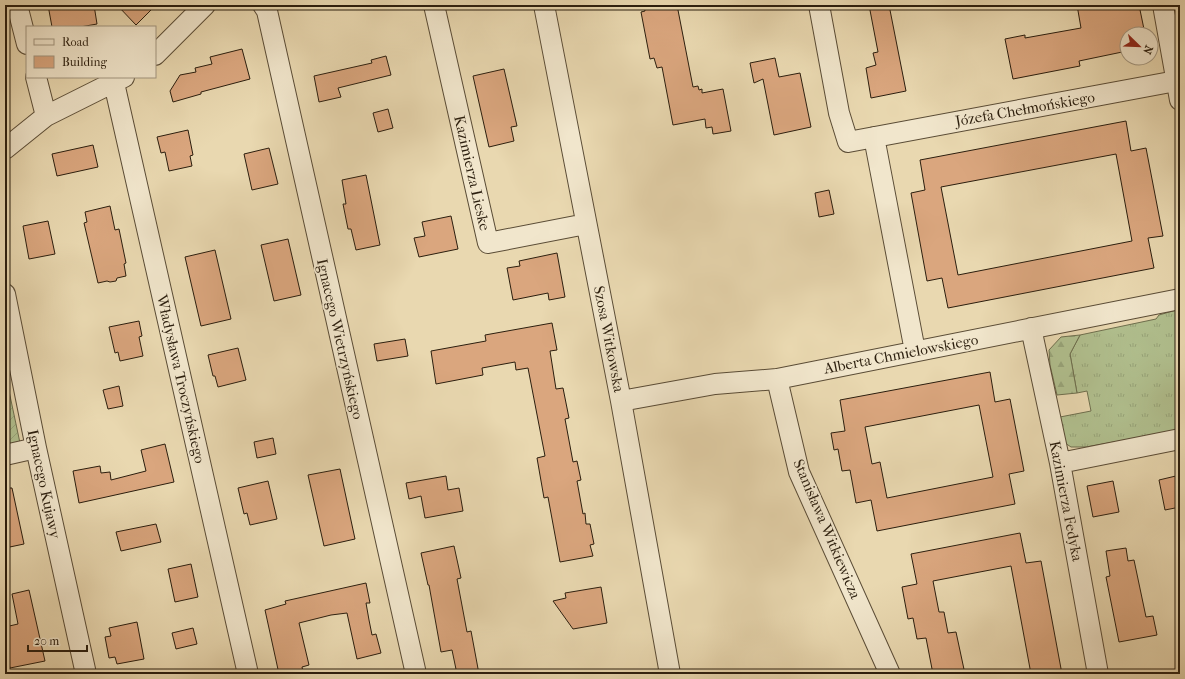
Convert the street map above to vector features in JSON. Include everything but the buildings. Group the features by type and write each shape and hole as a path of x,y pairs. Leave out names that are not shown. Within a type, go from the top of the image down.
{"street":[{"path":"17,5 26,40"},
{"path":"156,54 205,5"},
{"name":"Ignacego Wietrzyńskiego","path":"264,5 269,19 416,674"},
{"name":"Kazimierza Lieske","path":"434,5 488,243 586,224"},
{"name":"Szosa Witkowska","path":"544,5 621,402 670,674"},
{"name":"Józefa Chełmońskiego","path":"819,5 839,113 848,142 1179,91"},
{"path":"1163,5 1179,91"},
{"path":"36,78 46,116"},
{"path":"5,149 46,116 119,80"},
{"name":"Władysława Troczyńskiego","path":"119,80 248,674"},
{"path":"874,137 915,351"},
{"name":"Ignacego Kujawy","path":"5,294 36,448 86,674"},
{"name":"Alberta Chmielowskiego","path":"621,402 715,384 777,379 1180,299"},
{"name":"Kazimierza Fedyka","path":"1031,328 1060,463 1098,674"},
{"name":"Stanisława Witkiewicza","path":"777,379 799,472 890,674"},
{"path":"1060,463 1180,439"},
{"path":"5,455 36,448"}],"green space":[{"path":"1180,309 1180,430 1086,447 1071,447 1062,441 1060,417 1091,411 1087,391 1077,393 1070,354 1080,335 1156,319 1159,315"},
{"path":"1080,335 1070,354 1077,393 1057,395 1050,365 1049,350 1061,337"},
{"path":"5,372 20,443 5,446"}]}
